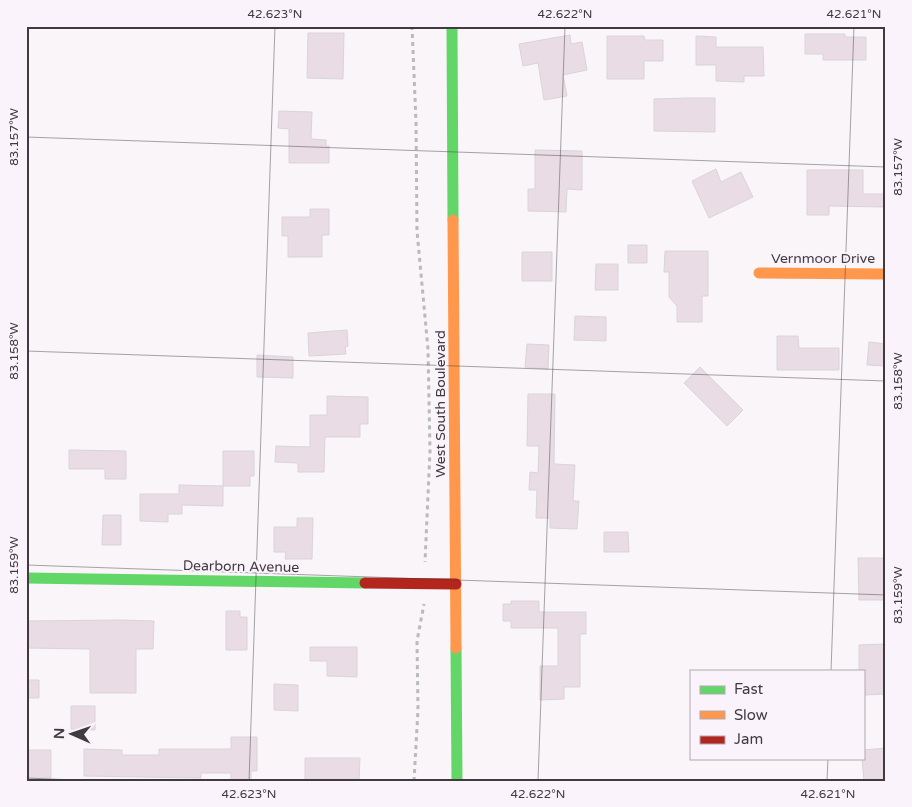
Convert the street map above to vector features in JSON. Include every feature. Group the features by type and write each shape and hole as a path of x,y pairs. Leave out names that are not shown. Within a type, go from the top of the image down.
{"street":[{"name":"West South Boulevard","path":"452,26 457,781"},
{"name":"Vernmoor Drive","path":"759,273 886,274"},
{"name":"Dearborn Avenue","path":"26,578 456,584"}],"path":[{"path":"412,26 416,122 417,222 428,349 430,451 425,562"},
{"path":"414,781 418,710 417,641 424,605"}],"building":[{"path":"308,33 344,33 343,79 307,78"},
{"path":"805,34 845,34 845,37 866,37 866,60 823,60 823,54 805,54"},
{"path":"570,35 571,44 582,42 587,70 563,75 567,96 544,100 538,63 523,66 519,44"},
{"path":"607,36 644,36 645,40 663,40 663,61 644,61 644,79 607,79"},
{"path":"696,36 716,37 716,47 763,47 764,76 744,76 744,82 716,81 716,65 696,65"},
{"path":"715,98 715,132 654,131 654,99"},
{"path":"279,111 312,112 311,139 326,140 326,146 329,146 329,163 289,163 289,129 278,128"},
{"path":"535,150 582,151 582,190 567,189 566,212 528,211 528,189 535,189"},
{"path":"716,169 721,182 741,172 753,197 709,218 692,181"},
{"path":"807,170 863,170 863,194 886,194 886,207 829,206 829,215 807,215"},
{"path":"310,209 329,209 329,235 322,235 322,257 288,257 288,236 282,236 282,217 310,217"},
{"path":"628,245 647,245 647,263 628,263"},
{"path":"665,251 708,251 708,296 702,296 702,322 677,322 677,306 669,297 669,272 664,272"},
{"path":"522,252 552,252 552,281 522,281"},
{"path":"596,264 618,264 618,290 595,290"},
{"path":"575,316 606,317 606,341 574,340"},
{"path":"347,330 348,346 345,347 346,354 309,356 308,333"},
{"path":"777,336 798,336 799,348 839,348 839,370 777,370"},
{"path":"869,342 886,344 886,366 867,365"},
{"path":"527,344 549,345 548,369 525,367"},
{"path":"257,355 293,357 293,378 257,377"},
{"path":"700,367 743,410 727,426 684,383"},
{"path":"528,394 555,394 554,464 575,465 573,501 579,501 577,529 550,528 550,518 536,518 537,490 529,490 530,472 538,473 539,446 527,446"},
{"path":"327,396 368,397 368,424 360,424 360,437 325,437 324,472 298,472 298,463 275,462 276,446 310,447 310,415 327,415"},
{"path":"69,450 126,451 126,479 105,479 105,469 69,469"},
{"path":"223,451 254,451 254,476 250,476 250,486 223,486"},
{"path":"179,485 223,486 223,506 182,505 182,514 168,514 168,522 140,521 140,494 179,494"},
{"path":"103,515 121,515 121,545 102,545"},
{"path":"297,518 313,518 312,559 285,559 286,552 274,552 274,527 297,527"},
{"path":"604,532 628,532 629,552 604,552"},
{"path":"858,558 886,558 886,600 859,600"},
{"path":"511,601 539,601 539,612 586,612 586,634 580,634 580,687 564,687 564,699 540,700 540,666 558,666 558,628 511,628 511,621 503,621 503,604 511,604"},
{"path":"226,611 240,611 240,617 247,617 247,650 226,650"},
{"path":"27,621 154,621 153,649 136,649 136,693 90,693 90,649 27,648"},
{"path":"886,644 886,694 865,695 864,670 859,670 859,645"},
{"path":"310,647 357,647 357,677 327,676 327,661 310,661"},
{"path":"26,680 39,680 39,698 26,698"},
{"path":"274,684 298,685 298,711 274,710"},
{"path":"71,706 95,706 95,730 71,729"},
{"path":"231,737 257,737 257,771 251,771 251,781 231,781 231,773 201,773 201,778 84,776 84,749 122,750 122,755 159,755 159,749 231,749"},
{"path":"886,748 886,781 864,781 862,760 864,760 864,750"},
{"path":"26,750 51,750 51,778 26,778"},
{"path":"305,758 360,758 359,781 305,781"}],"traffic: fast":[{"path":"452,26 453,220"},
{"path":"26,578 365,583"},
{"path":"456,648 457,781"}],"traffic: slow":[{"path":"453,220 456,648"},
{"path":"759,273 886,274"}],"traffic: jam":[{"path":"365,583 456,584"}]}
